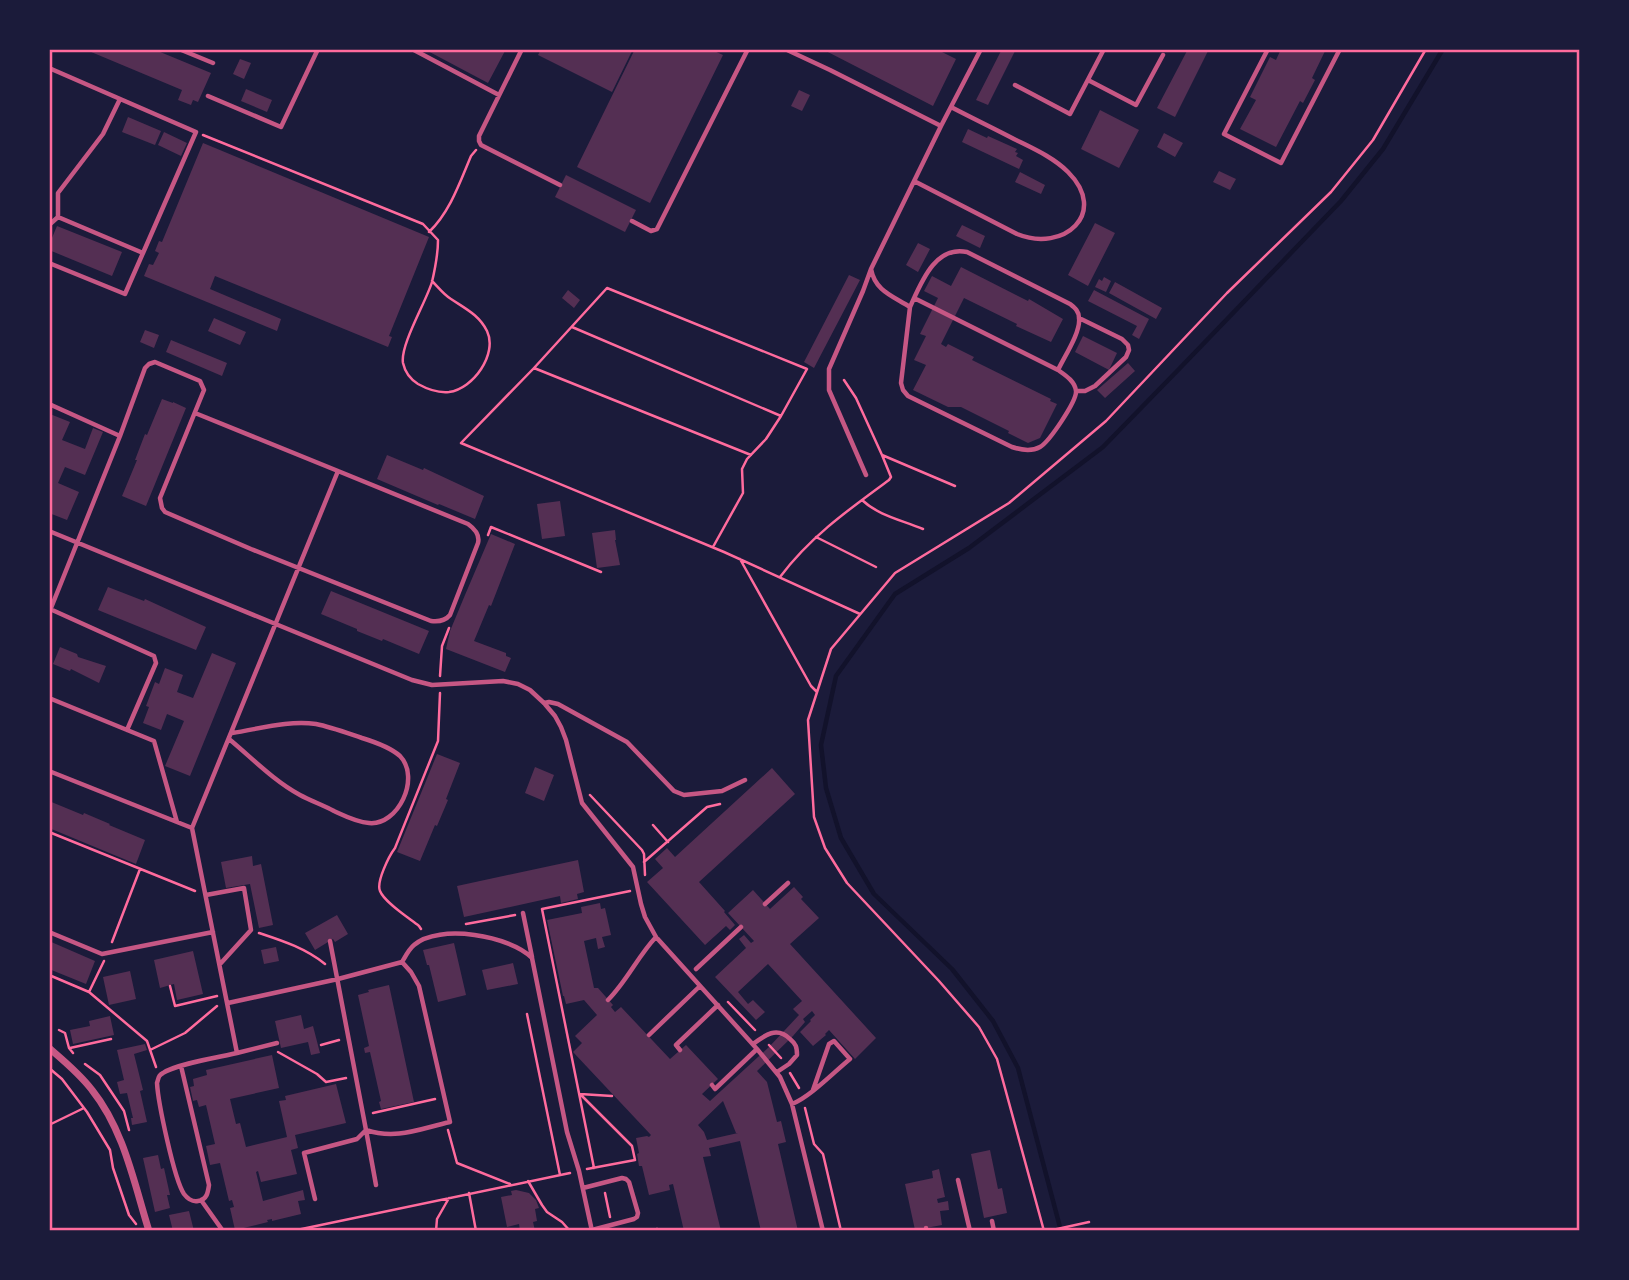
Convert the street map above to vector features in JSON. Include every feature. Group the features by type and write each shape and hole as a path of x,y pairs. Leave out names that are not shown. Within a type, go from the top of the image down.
{"street":[{"path":"51,1050 83,1079 107,1112 125,1153 149,1231"}],"lane":[{"path":"179,49 214,63"},
{"path":"208,96 281,127 318,49"},
{"path":"412,49 499,95"},
{"path":"522,49 479,136 479,141 481,145 560,185"},
{"path":"632,221 651,230 657,229 748,49"},
{"path":"785,49 941,126"},
{"path":"866,475 829,390 829,369 871,270 980,49"},
{"path":"1015,85 1070,114 1104,49"},
{"path":"1268,49 1224,134 1281,163 1340,49"},
{"path":"1087,80 1136,105 1163,55"},
{"path":"49,68 196,132 125,294 49,262"},
{"path":"49,225 58,217 58,192 103,134 120,99"},
{"path":"914,181 1031,239 1047,240 1063,235 1072,230 1081,217 1084,207 1082,192 1075,179 1062,166 951,107"},
{"path":"58,217 143,253"},
{"path":"914,298 1058,370 1075,385 1076,396 1045,442 1037,449 1028,450 1012,447 912,399 904,392 901,383 910,307 914,298 933,264 946,254 967,252 1077,310 1077,328 1058,370"},
{"path":"871,270 878,287 910,307"},
{"path":"1076,391 1085,391 1095,386 1126,357 1129,350 1122,339 1079,318"},
{"path":"128,730 156,663 153,656 50,610 145,369 152,363 200,380 204,393 195,413 160,498 162,508 170,514 431,621 442,621 450,615 478,543 479,537 468,524 195,413"},
{"path":"49,404 120,436"},
{"path":"237,1053 192,828 338,471"},
{"path":"49,531 412,680 432,685 503,681 530,690 555,716 566,740 582,803 633,867 645,917 656,937 777,1072 792,1104 823,1231"},
{"path":"49,698 154,741 177,822"},
{"path":"544,703 558,704 626,742 674,791 684,795 722,791 745,780"},
{"path":"229,739 300,795 355,821 371,824 384,821 403,800 408,777 404,762 391,750 373,741 315,724 282,724 232,733"},
{"path":"49,778 50,772 192,828"},
{"path":"765,904 788,883"},
{"path":"206,895 244,888 251,930 220,963"},
{"path":"523,913 567,1132 592,1230 637,1217 628,1180 622,1178 583,1188"},
{"path":"696,969 741,927"},
{"path":"49,932 102,954 213,932"},
{"path":"227,998 338,979 402,962 414,945 425,939 460,932 513,945 533,958"},
{"path":"608,1000 656,937"},
{"path":"330,941 376,1185"},
{"path":"366,1130 380,1135 395,1135 450,1122 419,986 402,962"},
{"path":"649,1035 701,986"},
{"path":"680,1050 676,1045 718,1005"},
{"path":"712,1085 715,1088 762,1037 776,1031 786,1034 797,1046 797,1055 777,1072"},
{"path":"792,1104 803,1098 813,1090 850,1059 834,1041 829,1044 813,1090"},
{"path":"181,1066 209,1185 207,1196 194,1202 187,1198 179,1184 158,1089 159,1077 181,1066 277,1043"},
{"path":"315,1199 304,1153 357,1139 366,1130"},
{"path":"958,1180 970,1231"},
{"path":"201,1200 223,1231"},
{"path":"992,1221 994,1231"}],"path":[{"path":"1089,1222 1047,1231 997,1059 979,1027 846,883 825,848 814,817 808,720 831,649 895,573 1009,503 1106,421 1227,293 1331,192 1373,140 1426,49"},
{"path":"196,132 423,225 438,240 438,255 432,281 404,351 403,363 405,372 422,386 450,392 476,375 486,360 491,345 488,333 478,318 470,310 450,299 432,281"},
{"path":"429,232 440,222 471,156 481,145"},
{"path":"713,547 743,493 742,469 781,416 807,369 607,288 461,443 713,547 860,614"},
{"path":"571,327 781,416"},
{"path":"534,368 751,455"},
{"path":"779,577 829,524 891,477 856,398 844,380"},
{"path":"882,455 955,486"},
{"path":"862,500 879,513 923,529"},
{"path":"486,539 491,527 601,572"},
{"path":"816,537 876,567"},
{"path":"740,559 811,687 817,692"},
{"path":"425,939 419,926 385,898 379,884 438,741 442,646 452,622"},
{"path":"590,795 642,850 645,877"},
{"path":"644,862 707,807 720,804"},
{"path":"653,825 668,842"},
{"path":"49,832 206,895"},
{"path":"89,992 108,953 140,869"},
{"path":"460,932 464,925 637,890"},
{"path":"542,909 594,1168"},
{"path":"251,930 312,954 326,965 331,980"},
{"path":"49,975 89,992 147,1041 159,1077"},
{"path":"170,986 175,1006 227,998"},
{"path":"150,1051 185,1033 227,998"},
{"path":"527,1014 560,1175"},
{"path":"59,1030 65,1033 69,1048 75,1055"},
{"path":"321,1045 349,1038"},
{"path":"51,1050 111,1039"},
{"path":"266,1045 326,1082 356,1076"},
{"path":"82,1062 100,1075 124,1111"},
{"path":"49,1068 62,1079 84,1108 110,1150 113,1168 129,1215 138,1231"},
{"path":"580,1094 612,1096"},
{"path":"292,1231 635,1160 632,1146 580,1094"},
{"path":"363,1115 444,1097"},
{"path":"49,1125 84,1108"},
{"path":"447,1123 457,1163 512,1185"},
{"path":"599,1166 612,1225"},
{"path":"528,1181 547,1212 562,1222 569,1231"},
{"path":"469,1194 477,1231"},
{"path":"436,1231 437,1219 449,1198"},
{"path":"131,1231 136,1225"},
{"path":"647,1231 662,1231"}],"building":[{"path":"84,49 153,49 211,73 198,102 193,100 191,105 178,100 182,90"},
{"path":"424,49 506,49 488,83"},
{"path":"541,49 633,49 612,92 538,55"},
{"path":"635,49 710,49 723,55 650,203 577,167"},
{"path":"822,49 936,49 956,59 933,106"},
{"path":"1002,49 1016,49 988,105 976,100"},
{"path":"1188,49 1209,49 1175,117 1157,108"},
{"path":"1281,49 1326,49 1312,78 1315,80 1303,103 1300,101 1276,147 1240,129 1256,100 1250,97 1270,57 1276,60"},
{"path":"240,59 251,63 244,79 233,74"},
{"path":"246,89 272,100 267,112 241,101"},
{"path":"799,90 810,95 802,111 791,106"},
{"path":"1100,110 1139,130 1119,168 1081,149"},
{"path":"128,117 161,131 155,145 122,132"},
{"path":"968,129 1017,149 1016,156 1023,160 1019,169 962,142"},
{"path":"164,132 187,143 181,156 158,145"},
{"path":"1164,133 1183,143 1175,157 1157,147"},
{"path":"203,143 429,237 389,336 392,337 388,347 215,276 210,289 281,319 277,331 144,276 149,264 153,265 159,253 155,251 159,241 162,242"},
{"path":"1219,171 1236,179 1230,190 1213,182"},
{"path":"1020,172 1045,185 1041,194 1015,182"},
{"path":"566,175 636,210 625,232 555,197"},
{"path":"1095,223 1115,233 1088,286 1068,275"},
{"path":"962,225 985,236 980,248 956,236"},
{"path":"57,226 122,252 112,276 49,250"},
{"path":"918,243 930,249 918,272 906,265"},
{"path":"961,267 1028,301 1029,299 1063,319 1051,342 964,298 941,344 946,347 948,344 974,357 972,360 1057,404 1040,438 1028,443 961,407 948,407 913,390 926,365 914,360 926,336 920,334 938,298 924,291 932,276 951,286"},
{"path":"849,275 860,280 814,368 804,362"},
{"path":"1104,277 1111,281 1106,292 1095,287 1099,279 1102,281"},
{"path":"1115,282 1162,308 1156,319 1109,293"},
{"path":"568,290 580,300 574,308 562,298"},
{"path":"1094,290 1149,319 1139,339 1132,335 1137,326 1088,301"},
{"path":"214,318 246,332 240,345 208,331"},
{"path":"145,330 159,335 154,348 140,342"},
{"path":"1083,336 1117,353 1109,370 1075,352"},
{"path":"171,340 227,363 222,376 166,352"},
{"path":"1128,363 1135,371 1105,398 1097,390"},
{"path":"162,399 186,408 146,506 122,496 145,434 147,435"},
{"path":"50,414 70,422 62,440 85,449 93,428 103,432 85,475 65,467 58,483 79,492 67,520 49,513"},
{"path":"387,455 423,470 424,468 484,496 475,519 377,479"},
{"path":"560,501 565,536 542,539 537,504"},
{"path":"615,530 620,565 597,568 592,533"},
{"path":"491,534 515,544 474,641 506,653 506,656 511,658 505,672 446,649 450,631"},
{"path":"108,587 144,601 145,599 206,627 196,650 98,610"},
{"path":"331,591 429,631 419,654 357,631 321,614"},
{"path":"60,647 77,654 78,657 106,666 99,683 71,669 70,671 53,664"},
{"path":"212,653 236,663 190,776 165,766 184,721 167,714 161,730 143,723 149,707 146,706 155,682 159,684 165,668 183,675 177,692 193,698"},
{"path":"437,754 460,763 446,799 448,800 420,861 397,852"},
{"path":"535,767 554,775 544,801 525,793"},
{"path":"772,768 795,794 699,882 735,925 730,930 726,926 705,945 647,882 663,868 655,859 667,848 675,857"},
{"path":"49,801 145,840 136,864 49,828"},
{"path":"252,856 253,866 261,864 273,925 259,928 250,884 226,888 221,862"},
{"path":"578,860 584,892 577,894 578,899 561,903 560,896 464,917 457,886"},
{"path":"794,887 803,897 801,899 819,918 790,944 876,1038 855,1059 829,1030 813,1046 800,1032 815,1015 812,1011 803,1019 805,1022 793,1036 757,1071 767,1082 777,1122 781,1121 786,1142 778,1144 798,1231 761,1231 740,1141 709,1148 711,1156 703,1157 721,1231 684,1231 673,1184 669,1185 670,1190 649,1195 642,1166 639,1166 636,1138 651,1135 573,1052 582,1043 575,1036 597,1015 584,1000 566,1004 547,920 582,913 581,907 600,903 601,909 605,908 611,935 602,937 605,947 598,949 596,938 584,941 594,988 598,988 613,1005 611,1007 615,1012 621,1007 670,1059 686,1045 718,1079 702,1094 710,1101 769,1047 799,1015 793,1009 802,1001 768,964 738,992 748,1004 753,1000 765,1012 756,1020 715,977 746,948 739,939 744,935 751,943 754,941 728,913 753,890 770,909","holes":["723,1101 736,1133 707,1140 698,1125"]},
{"path":"337,915 348,934 315,950 305,933"},
{"path":"49,941 95,961 86,984 49,969"},
{"path":"454,943 466,995 438,1002 423,950"},
{"path":"276,947 279,961 264,964 261,950"},
{"path":"193,951 203,994 177,1000 174,984 160,988 154,960"},
{"path":"513,963 518,984 487,990 482,970"},
{"path":"130,971 136,999 109,1005 103,977"},
{"path":"389,985 414,1102 381,1109 370,1052 365,1053 364,1048 369,1046 358,995"},
{"path":"301,1015 304,1029 313,1026 320,1053 311,1055 308,1042 281,1048 275,1021"},
{"path":"110,1016 114,1035 73,1044 70,1030 90,1026 89,1021"},
{"path":"145,1044 147,1050 134,1054 147,1122 132,1125 127,1093 120,1094 117,1082 124,1080 117,1050"},
{"path":"272,1055 279,1088 230,1099 236,1124 240,1123 246,1147 287,1137 279,1101 286,1100 285,1096 336,1084 346,1123 295,1135 298,1148 291,1150 297,1174 261,1182 258,1171 256,1172 263,1201 303,1190 305,1200 298,1201 301,1214 267,1220 268,1222 235,1230 230,1208 234,1207 232,1200 229,1201 220,1163 210,1165 206,1146 215,1144 206,1105 199,1107 197,1100 193,1101 190,1087 194,1086 193,1079 207,1075 206,1070"},
{"path":"990,1150 998,1189 1002,1188 1007,1213 984,1218 971,1154"},
{"path":"158,1155 161,1169 164,1168 170,1208 155,1212 143,1158"},
{"path":"939,1169 945,1197 937,1199 938,1203 948,1201 949,1210 940,1211 942,1225 915,1230 905,1184 933,1178 932,1171"},
{"path":"511,1191 529,1193 536,1200 539,1208 535,1209 535,1231 520,1231 519,1224 507,1227 501,1197 512,1195"},
{"path":"189,1211 194,1231 173,1231 169,1215"}],"waterway":[{"path":"1061,1231 1018,1068 993,1021 952,969 874,894 841,838 826,788 821,745 836,676 895,594 969,548 1103,447 1180,368 1341,201 1383,149 1443,49"}]}
